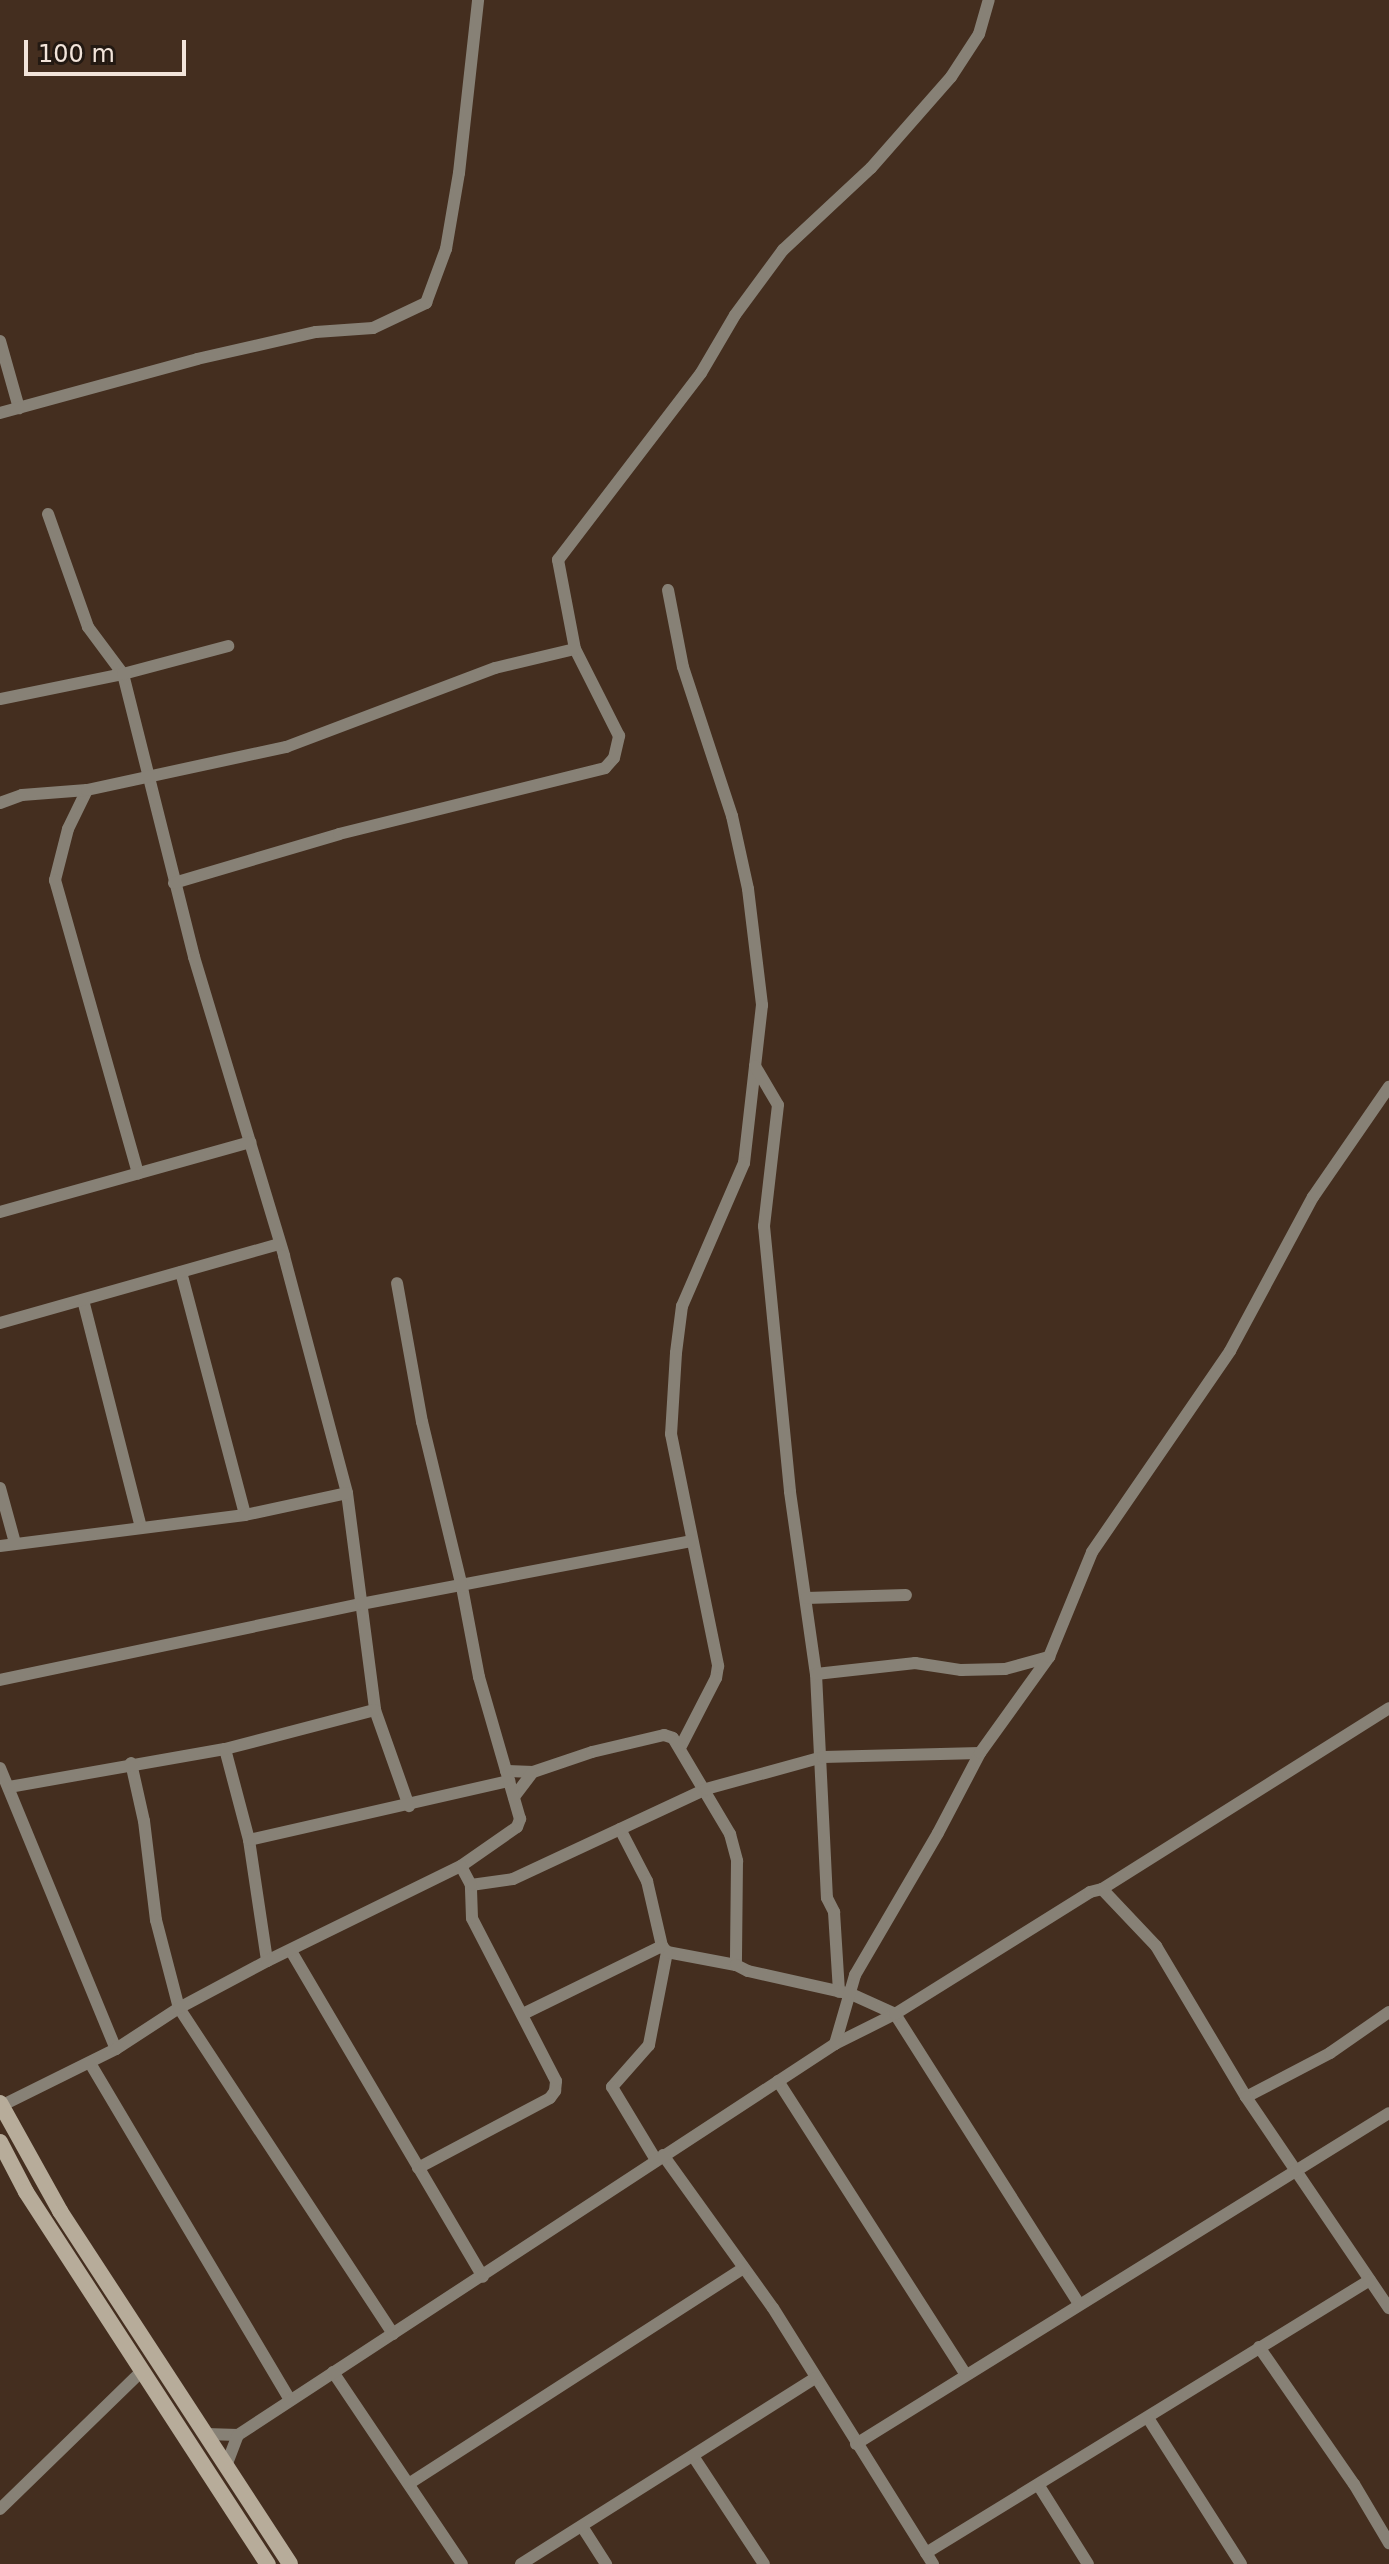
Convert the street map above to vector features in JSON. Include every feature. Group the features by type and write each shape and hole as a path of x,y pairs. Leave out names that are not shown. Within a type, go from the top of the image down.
{"main road":[{"path":"1,2104 60,2211 290,2564"},
{"path":"0,2142 26,2192 268,2564"}],"street":[{"path":"0,413 197,359 316,332 373,328 426,303 446,249 457,189 478,0"},
{"path":"174,883 339,834 605,768 614,758 619,736 575,649 558,560 701,373 735,315 783,250 871,168 951,77 979,34 989,0"},
{"path":"0,341 19,408"},
{"path":"48,514 88,627 123,674 150,774 174,883 280,1244 347,1493 375,1710 409,1806"},
{"path":"668,590 683,667 732,816 748,889 762,1005 744,1163 682,1306 671,1434 718,1666 716,1678 681,1746"},
{"path":"0,699 123,674 228,646"},
{"path":"0,803 22,795 87,790 286,747 495,668 575,649"},
{"path":"87,790 68,829 55,880 138,1173"},
{"path":"755,1066 778,1105 764,1226 790,1492 816,1674 823,1757 827,1898 834,1912 845,1993"},
{"path":"835,2044 845,1993 938,1833 980,1753 1049,1657 1092,1552 1230,1351 1313,1197 1389,1087"},
{"path":"0,1212 250,1142"},
{"path":"0,1323 280,1244"},
{"path":"181,1272 245,1515"},
{"path":"1,2104 90,2063 179,2008 267,1961 461,1866 517,1827 520,1819 479,1677 462,1587 422,1422 397,1283"},
{"path":"83,1300 141,1527"},
{"path":"0,1488 15,1543"},
{"path":"0,1546 245,1515 347,1493"},
{"path":"0,1680 361,1604 691,1541"},
{"path":"806,1598 906,1595"},
{"path":"816,1674 915,1663 961,1670 1005,1669 1049,1657"},
{"path":"226,2466 238,2435 483,2277 660,2157 835,2044 895,2014 1090,1892 1102,1889 1389,1708"},
{"path":"9,1787 131,1763 225,1749 375,1710"},
{"path":"249,1840 409,1806 508,1776 533,1772 592,1752 664,1735 681,1746 730,1834 737,1861 736,1965"},
{"path":"225,1749 249,1840 267,1961"},
{"path":"471,1885 513,1879 706,1789 823,1757 980,1753"},
{"path":"131,1763 144,1821 156,1920 179,2008 393,2334"},
{"path":"0,1768 116,2049"},
{"path":"514,1797 533,1772"},
{"path":"620,1829 647,1881 665,1949 649,2045 612,2087 660,2157 773,2308 930,2558 1039,2486 1370,2280"},
{"path":"418,2168 550,2098 556,2081 472,1918 471,1885 461,1866"},
{"path":"1102,1889 1156,1946 1246,2097 1389,2308"},
{"path":"523,2014 665,1949 845,1993 895,2014 1079,2304"},
{"path":"291,1951 483,2277"},
{"path":"1246,2097 1330,2053 1389,2012"},
{"path":"90,2063 290,2400"},
{"path":"778,2081 966,2375"},
{"path":"856,2444 1389,2113"},
{"path":"410,2483 743,2268"},
{"path":"1259,2347 1354,2484 1389,2543"},
{"path":"0,2509 143,2370"},
{"path":"333,2372 462,2564"},
{"path":"521,2564 583,2528 815,2378"},
{"path":"1148,2418 1241,2564"},
{"path":"206,2434 238,2435"},
{"path":"693,2456 764,2564"},
{"path":"1039,2486 1088,2564"},
{"path":"583,2528 606,2564"}]}
